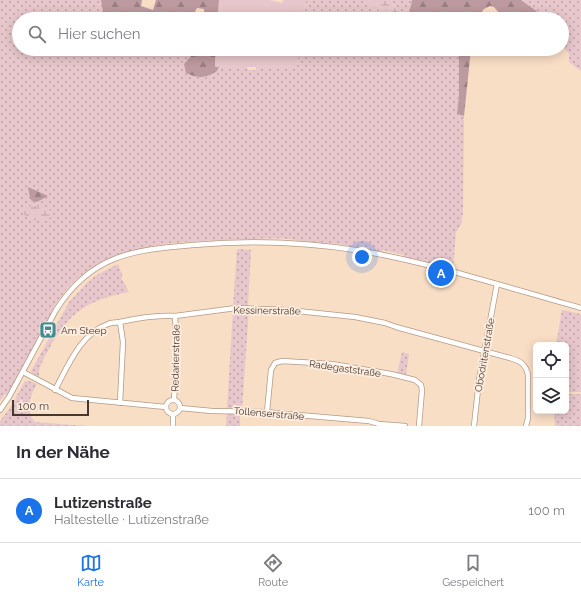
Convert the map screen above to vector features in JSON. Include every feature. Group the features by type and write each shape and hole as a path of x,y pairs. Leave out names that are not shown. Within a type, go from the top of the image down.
{"street":[{"path":"0,410 9,397 64,297 83,277 104,263 141,251 217,243 272,242 361,251 398,258 581,308"},
{"name":"Obodritenstraße","path":"474,426 477,393 497,284"},
{"name":"Kessinerstraße","path":"55,390 73,357 84,341 109,323 131,319 176,316 236,308 288,310 338,314 385,323 518,361 526,368 528,375 528,418 526,426"},
{"name":"Redarierstraße","path":"174,400 177,347 176,316"},
{"path":"120,322 124,342 120,403"},
{"name":"Radegaststraße","path":"268,412 271,370 275,363 282,361 332,364 384,373 417,381 421,385 422,390 419,426"},
{"path":"23,372 55,390 76,399 166,407"},
{"path":"166,407 169,401 174,400 180,404 177,414 173,415"},
{"path":"166,407 167,411 173,415"},
{"name":"Tollenserstraße","path":"180,408 212,411 225,410 268,412 369,421 379,424 405,426"},
{"path":"173,415 174,426"}],"green space":[{"path":"0,0 101,0 103,12 12,12 12,56 191,56 184,64 218,69 219,67 247,67 248,70 261,70 261,67 297,67 298,56 459,56 459,95 457,114 464,116 463,212 461,225 456,232 453,269 404,257 404,255 383,250 382,252 338,244 284,239 199,241 157,245 137,249 117,255 99,264 82,275 66,290 53,310 7,395 5,394 0,401"},
{"path":"101,0 142,0 141,6 153,10 156,0 219,0 218,12 204,12 204,9 197,8 195,12 103,12"},
{"path":"219,0 269,0 283,3 283,0 306,0 305,9 303,12 218,12"},
{"path":"306,0 366,0 392,12 303,12 305,9"},
{"path":"366,0 391,0 398,12 387,10 381,12"},
{"path":"391,0 412,0 409,12 399,12"},
{"path":"412,0 521,0 538,12 498,12 494,7 490,6 482,12 409,12"},
{"path":"521,0 581,0 581,71 569,62 569,12 538,12"},
{"path":"191,56 216,56 215,67 219,67 217,71 202,77 186,73 184,64"},
{"path":"216,56 298,56 297,67 261,67 261,70 256,70 256,67 215,67"},
{"path":"459,56 470,56 464,116 457,114 459,95"},
{"path":"28,187 48,196 37,202 32,201"},
{"path":"26,206 45,207 50,210 51,216 47,221 31,220 24,214 24,208"},
{"path":"237,249 251,250 248,306 233,306"},
{"path":"118,264 123,277 121,278 129,292 102,299 81,310 72,317 56,336 45,356 40,366 39,377 33,374 31,371 69,302 95,276"},
{"path":"233,310 249,310 242,409 227,408"},
{"path":"562,310 581,314 581,392 569,392 569,342 557,342"},
{"path":"402,352 409,354 406,375 397,374"},
{"path":"25,381 37,384 29,403 30,413 35,422 87,426 0,426 0,421 10,408"},
{"path":"569,394 581,394 581,426 555,426 554,414 569,414"},
{"path":"227,412 240,413 240,426 226,426"}],"place":[{"name":"Lutizenstraße","path":"441,273"},
{"name":"Am Steep","path":"48,330"}]}
